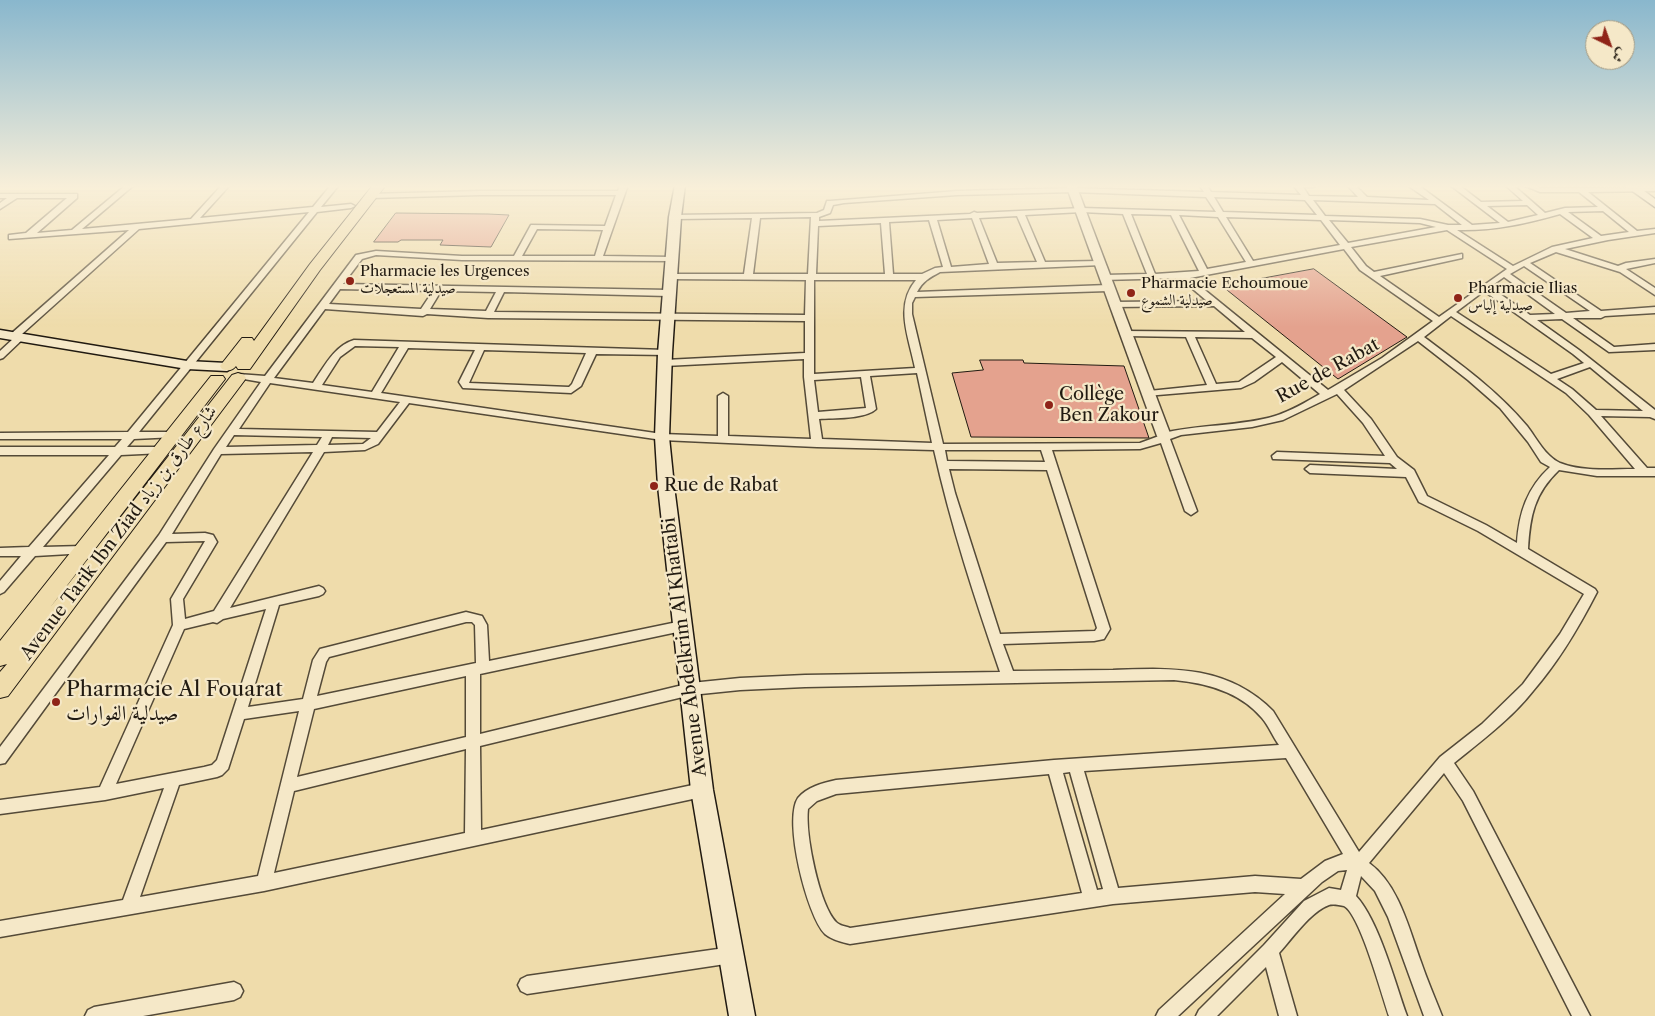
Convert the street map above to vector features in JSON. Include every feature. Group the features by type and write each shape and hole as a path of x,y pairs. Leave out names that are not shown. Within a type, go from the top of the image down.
{"main road":[{"name":"Avenue Tarik Ibn Ziad شارع طارق بن زياد","path":"0,689 332,232"},
{"name":"Avenue Tarik Ibn Ziad شارع طارق بن زياد","path":"0,657 159,451 230,373 312,272 339,232"},
{"name":"Avenue Abdelkrim Al Khattabi","path":"674,232 665,358 662,437 666,486 702,790 742,1016"},
{"path":"0,334 230,373"}],"street":[{"path":"28,236 32,232"},
{"path":"12,237 69,232"},
{"path":"0,356 18,336 131,232"},
{"path":"0,589 189,366 296,232"},
{"path":"517,258 531,232"},
{"path":"598,259 607,232"},
{"path":"748,277 754,232"},
{"path":"814,232 808,356 816,444"},
{"path":"886,232 889,277"},
{"path":"937,232 947,268"},
{"path":"981,232 994,266"},
{"path":"1028,232 1042,265"},
{"path":"1089,232 1114,305 1149,394 1191,511"},
{"path":"1134,232 1152,277"},
{"path":"1184,232 1204,272"},
{"path":"1232,232 1251,264"},
{"path":"1335,232 1358,263 1372,275 1439,321"},
{"path":"911,295 1107,283 1152,277 1183,276 1419,232"},
{"path":"1455,232 1509,272 1566,318 1612,350 1655,347"},
{"path":"1591,232 1600,239"},
{"name":"Rue de Rabat","path":"230,373 316,388 662,437 940,447 1140,446 1152,443 1164,436 1190,430 1275,418 1290,413 1337,388 1418,337 1485,288 1524,263 1555,249 1600,239 1646,232"},
{"path":"1555,249 1622,270 1655,292"},
{"path":"0,758 163,538 218,450 267,380 356,261 362,256 369,253 598,259 671,277"},
{"path":"1372,275 1458,256"},
{"path":"1622,270 1622,267 1626,265 1655,261"},
{"path":"338,286 501,290 671,277 923,277 947,268 1099,263"},
{"path":"1524,263 1601,315"},
{"path":"1183,276 1326,394"},
{"path":"923,277 911,295 907,308 949,493 983,605 1009,678"},
{"path":"1485,288 1530,318 1592,364 1654,415"},
{"path":"423,313 438,289"},
{"path":"488,315 501,290"},
{"path":"1114,305 1216,303"},
{"path":"322,306 423,313 488,315 809,318"},
{"path":"1530,318 1566,318 1655,310"},
{"path":"1451,312 1570,391 1650,472"},
{"path":"1126,333 1254,335"},
{"path":"1189,334 1213,388"},
{"path":"1418,337 1495,396 1518,420 1545,459 1556,467 1577,471 1650,472"},
{"path":"316,388 340,352 350,344 357,343 592,351 665,358 808,356"},
{"path":"374,396 406,345"},
{"path":"481,347 464,382 466,386 567,392 576,386 592,351"},
{"path":"1149,394 1246,383 1281,358"},
{"path":"1549,378 1592,364"},
{"path":"809,377 922,370"},
{"path":"814,416 869,411 872,408 865,374"},
{"path":"1337,388 1367,421 1393,460 1410,472 1423,499 1522,550 1591,592 1565,638 1528,688 1487,728 1445,762 1358,865 1351,880 1348,899"},
{"path":"723,396 723,439"},
{"path":"218,450 365,447 372,444 406,401"},
{"path":"1593,413 1654,415"},
{"path":"232,432 379,435"},
{"path":"217,618 329,434"},
{"path":"0,436 172,435"},
{"path":"995,639 1094,636 1099,635 1104,629 1046,446"},
{"path":"0,451 159,451"},
{"path":"1277,456 1393,460"},
{"path":"944,465 1052,466"},
{"path":"1522,550 1527,507 1537,486 1556,467"},
{"path":"1310,469 1410,472"},
{"path":"105,793 179,625 177,599 211,542 209,538 163,538"},
{"path":"0,552 83,550"},
{"path":"179,625 217,618 319,591"},
{"path":"0,807 105,793 212,772 220,767 274,604"},
{"path":"264,883 308,704 320,660 325,652 466,617 479,620 482,625 472,743 473,838"},
{"path":"239,714 308,704 682,626"},
{"path":"288,786 691,689 787,682 1174,674 1206,679 1245,694 1258,703 1268,715 1358,865 1378,883 1391,903 1433,1016"},
{"path":"1289,751 1054,767 836,787 821,791 809,798 802,807 799,818 800,835 818,906 830,927 839,934 850,936 1091,898 1255,884 1306,887"},
{"path":"1445,762 1468,796 1581,1016"},
{"path":"1075,766 1113,896"},
{"path":"1054,767 1091,898"},
{"path":"128,907 174,780"},
{"path":"0,929 264,883 702,790"},
{"path":"1164,1016 1326,869 1347,862 1358,865"},
{"path":"1205,1016 1270,951 1310,907 1329,896 1348,899 1359,911 1368,930 1398,1016"},
{"path":"1270,951 1288,1016"},
{"path":"527,985 732,955"},
{"path":"94,1016 234,991"}],"building":[{"path":"381,232 499,232 491,247 440,245 443,240 374,242"},
{"path":"1314,269 1407,337 1338,379 1222,286"},
{"name":"Collège Ben Zakour","path":"980,360 1023,360 1024,363 1124,366 1149,438 971,437 952,373 983,370"}],"place":[{"name":"Pharmacie les Urgences صيدلية المستعجلات","path":"350,281"},
{"name":"Pharmacie Echoumoue صيدلية الشموع","path":"1131,293"},
{"name":"Pharmacie Ilias صيدلية إلياس","path":"1458,298"},
{"name":"Collège Ben Zakour","path":"1049,405"},
{"name":"Rue de Rabat","path":"654,486"},
{"name":"Pharmacie Al Fouarat صيدلية الفوارات","path":"56,702"}]}
